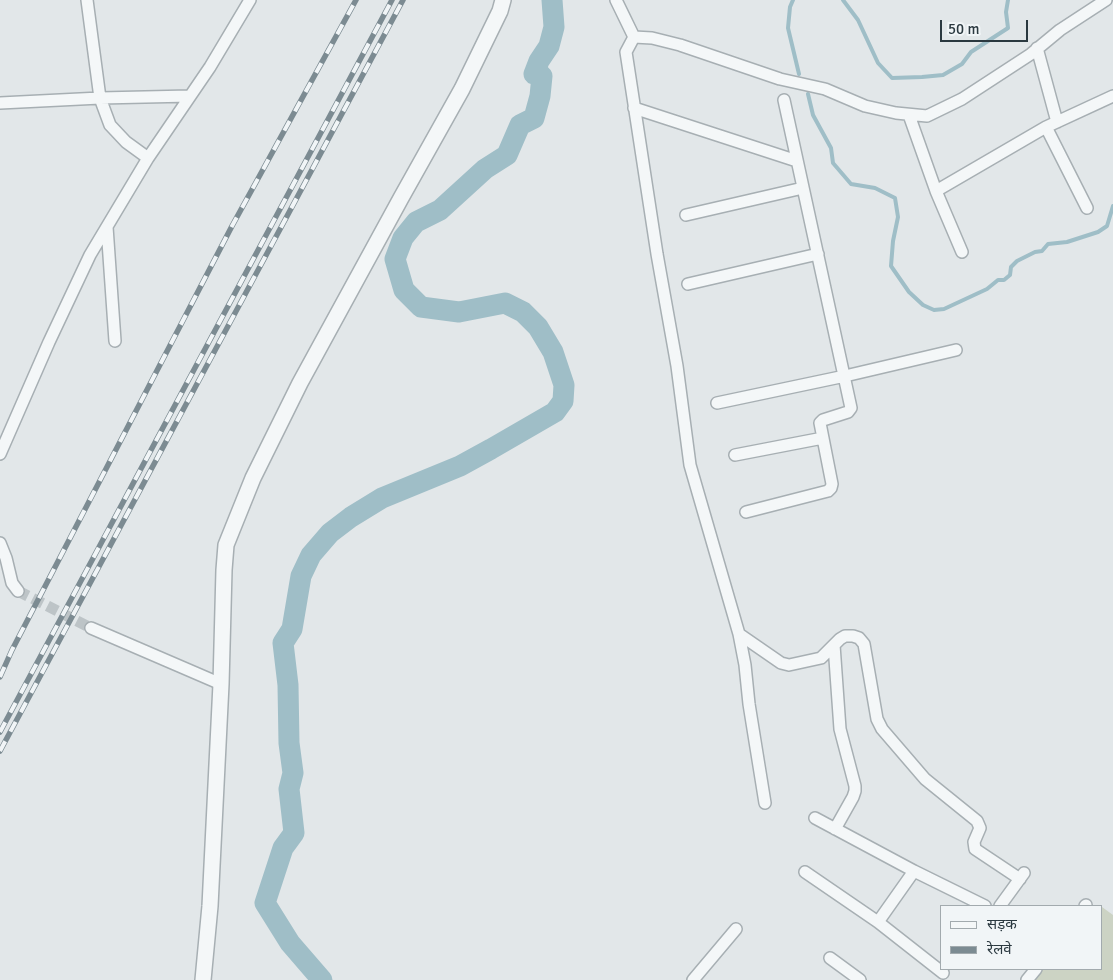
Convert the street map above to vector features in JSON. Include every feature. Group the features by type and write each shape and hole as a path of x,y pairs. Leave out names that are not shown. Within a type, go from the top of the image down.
{"street":[{"path":"87,0 100,98 110,125 126,142 148,158"},
{"path":"0,454 48,342 90,255 148,158 210,67 250,0"},
{"path":"203,980 210,906 222,684 226,546 253,478 305,375 462,89 503,0"},
{"path":"616,0 634,37"},
{"path":"634,37 652,38 680,45 780,78 825,89 865,106 896,114 927,116 962,99 1106,0"},
{"path":"634,37 626,52 657,254 677,366 690,465 739,634 765,803"},
{"path":"1037,48 1057,122"},
{"path":"0,103 190,96"},
{"path":"936,191 1046,127 1113,96"},
{"path":"746,512 828,491 832,484 820,424 822,421 848,412 851,408 784,100"},
{"path":"634,108 797,161"},
{"path":"909,115 936,191 962,252"},
{"path":"1046,127 1088,208"},
{"path":"686,215 803,188"},
{"path":"107,227 115,341"},
{"path":"688,284 818,254"},
{"path":"717,403 956,350"},
{"path":"736,455 822,438"},
{"path":"0,543 12,583 18,591"},
{"path":"91,628 222,684"},
{"path":"739,634 781,663 789,665 820,658 845,636 859,638 864,644 877,719 882,728 925,779 977,821 980,828 974,842 975,849 1022,876 1001,905"},
{"path":"834,645 840,729 855,791 834,829"},
{"path":"815,818 914,871 983,905"},
{"path":"878,922 914,871"},
{"path":"804,872 878,922 942,974"},
{"path":"693,980 736,929"},
{"path":"830,958 860,980"},
{"path":"1027,980 1035,970"}],"green space":[{"path":"1103,908 1113,915 1113,980 1030,980 1038,970 1103,970"}],"waterway":[{"path":"322,980 290,943 265,903 283,848 294,833 289,789 293,773 289,743 288,685 283,643 292,629 301,576 311,555 330,533 351,517 382,498 460,466 491,449 555,412 563,401 564,385 553,352 538,327 523,312 505,303 459,312 421,307 404,290 395,259 403,238 416,222 440,210 485,169 507,155 520,125 534,118 540,96 542,76 534,74 539,61 549,46 554,27 552,0"},
{"path":"793,0 790,7 788,28 799,74"},
{"path":"843,0 858,20 878,63 892,78 943,75 962,64 971,52 1008,28 1006,12 1008,0"},
{"path":"808,94 813,115 831,148 833,163 851,184 875,188 895,198 898,217 893,241 891,266 909,292 923,305 934,310 944,309 987,289 998,280 1004,280 1010,275 1011,267 1017,261 1035,252 1042,251 1048,244 1067,242 1098,232 1107,226 1113,206"}],"tunnel":[{"path":"18,591 91,628"}],"railway":[{"path":"0,677 12,650 232,226 356,0"},
{"path":"0,732 392,0"},
{"path":"0,751 403,0"}]}
